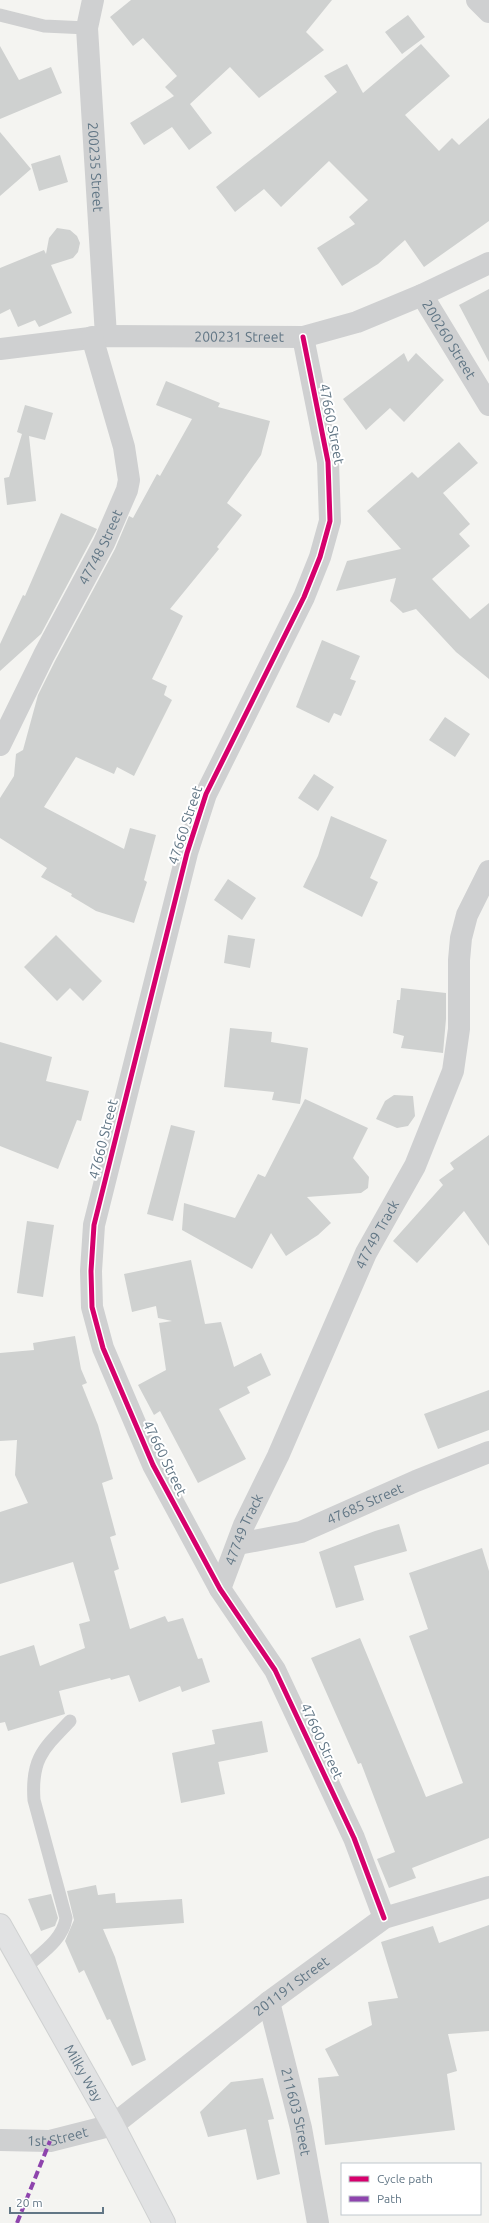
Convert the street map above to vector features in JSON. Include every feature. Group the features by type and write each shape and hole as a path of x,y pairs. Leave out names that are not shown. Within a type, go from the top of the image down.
{"street":[{"name":"200235 Street","path":"93,0 87,28 99,336"},
{"path":"477,0 489,12"},
{"name":"200231 Street","path":"0,349 99,336 302,337 357,322 422,295 489,264"},
{"name":"200260 Street","path":"422,295 489,405"},
{"name":"47748 Street","path":"0,745 44,655 104,543 127,490 129,480 124,447 99,336"},
{"name":"47660 Street","path":"302,337 328,462 330,521 320,557 304,597 206,794 187,853 94,1225 91,1271 92,1307 103,1348 153,1465 220,1589 275,1670 354,1838 384,1918"},
{"name":"47749 Track","path":"220,1589 244,1525 281,1450 366,1253 415,1166 454,1071 459,1028 459,960 461,938 467,915 489,871"},
{"name":"47685 Street","path":"238,1544 301,1532 489,1452"},
{"name":"201191 Street","path":"114,2125 269,2002 384,1918 489,1887"},
{"name":"Milky Way","path":"0,1924 114,2125 164,2223"},
{"name":"211603 Street","path":"269,2002 301,2128 318,2223"},
{"name":"1st Street","path":"0,2140 50,2141 114,2125"}],"lane":[{"path":"0,15 44,26 87,28"},
{"path":"25,1968 60,1936 65,1927 66,1918 34,1800 33,1787 34,1773 44,1748 70,1721"}],"building":[{"path":"131,0 332,0 306,32 324,50 259,98 230,67 190,104 212,133 189,150 172,127 144,145 130,123 174,96 165,87 177,76 143,38 133,46 110,17"},
{"path":"408,15 425,37 402,54 385,32"},
{"path":"421,44 450,76 405,115 439,151 452,138 459,145 489,118 489,221 424,267 405,240 378,264 342,286 317,248 355,224 349,217 368,200 329,161 281,207 264,189 235,212 216,187 337,92 324,76 347,64 363,93"},
{"path":"0,46 19,80 51,67 62,93 0,119"},
{"path":"0,132 31,169 0,196"},
{"path":"60,155 68,182 39,191 31,164"},
{"path":"57,228 70,230 77,236 80,243 78,252 73,258 51,265 72,313 39,327 35,320 18,327 10,309 0,314 0,268 44,250 46,254 49,238"},
{"path":"489,289 489,362 459,305"},
{"path":"404,353 408,362 416,353 444,380 404,422 390,408 366,430 343,399"},
{"path":"166,381 220,403 218,407 270,421 261,455 227,503 242,515 217,547 219,549 170,609 183,616 152,679 167,686 164,695 172,700 134,776 117,767 114,774 76,757 44,807 124,849 130,828 156,835 144,880 147,882 134,923 96,911 71,896 72,894 41,877 47,868 0,838 0,798 14,776 16,754 23,750 38,695 55,661 115,549 129,516 133,518 157,474 160,476 192,419 156,405"},
{"path":"25,405 53,413 45,440 29,436 36,501 7,505 4,478 9,477 22,434 17,432"},
{"path":"459,442 478,463 443,493 470,524 459,534 470,546 432,579 470,619 489,603 489,679 456,652 416,609 403,613 390,601 396,578 336,591 347,561 401,549 367,511 412,472 418,478"},
{"path":"61,513 97,529 41,634 0,671 0,644 23,595 25,596"},
{"path":"322,640 360,656 350,679 356,681 341,716 334,713 329,723 296,707"},
{"path":"445,717 470,734 455,757 429,740"},
{"path":"314,774 334,787 318,811 298,798"},
{"path":"331,816 387,840 370,878 378,882 362,917 303,887 318,856"},
{"path":"228,879 256,898 242,920 214,900"},
{"path":"56,935 102,981 83,1001 70,988 57,1001 24,967"},
{"path":"228,935 255,939 250,968 224,963"},
{"path":"401,988 446,993 446,1019 443,1053 401,1048 404,1036 393,1033 397,1000 400,1000"},
{"path":"230,1028 272,1032 271,1042 308,1048 300,1104 272,1100 274,1092 224,1087"},
{"path":"0,1042 52,1057 46,1081 89,1091 81,1121 77,1120 58,1169 0,1146"},
{"path":"394,1095 413,1096 415,1116 408,1126 397,1128 376,1119 385,1101"},
{"path":"305,1099 368,1128 353,1158 369,1177 368,1188 361,1193 307,1197 331,1223 318,1235 286,1256 271,1233 252,1269 182,1230 184,1203 235,1218 258,1174 265,1177"},
{"path":"171,1125 195,1131 173,1221 147,1214"},
{"path":"489,1135 489,1246 464,1211 417,1263 393,1241 443,1185 439,1180 454,1169 450,1163"},
{"path":"27,1221 54,1225 43,1297 17,1293"},
{"path":"191,1260 205,1324 221,1322 234,1367 261,1353 271,1375 247,1387 250,1393 219,1409 246,1459 198,1483 160,1411 154,1415 138,1385 166,1370 159,1323 172,1321 158,1318 156,1306 132,1312 124,1274"},
{"path":"75,1336 81,1369 87,1383 82,1385 98,1425 113,1479 102,1483 116,1535 110,1537 119,1569 114,1571 130,1629 165,1616 168,1622 183,1618 198,1659 202,1658 210,1682 182,1692 180,1686 139,1702 129,1675 111,1680 110,1678 59,1691 65,1714 8,1731 5,1722 0,1723 0,1656 34,1645 40,1666 85,1648 79,1624 90,1621 73,1562 0,1584 0,1512 28,1503 15,1475 17,1440 0,1441 0,1353 34,1350 33,1343"},
{"path":"489,1390 489,1430 438,1449 424,1414"},
{"path":"399,1524 407,1551 354,1566 364,1600 336,1608 319,1552 375,1531"},
{"path":"482,1548 489,1571 489,1838 412,1868 416,1878 389,1888 377,1859 395,1852 361,1763 358,1764 311,1658 360,1638 426,1797 463,1783 409,1636 428,1629 409,1573"},
{"path":"262,1721 268,1752 218,1762 225,1794 181,1803 172,1753 215,1744 212,1730"},
{"path":"96,1885 98,1895 115,1893 116,1903 182,1899 184,1923 103,1929 115,1957 146,2060 132,2066 110,2019 107,2020 84,1970 79,1973 65,1941 74,1920 67,1891"},
{"path":"51,1894 58,1918 55,1926 41,1931 28,1899"},
{"path":"489,1925 489,2031 448,2034 457,2071 447,2074 455,2130 325,2145 318,2078 339,2076 325,2049 372,2025 368,2002 398,1998 381,1942 433,1926 439,1943"},
{"path":"263,2078 274,2119 268,2120 280,2174 257,2180 246,2129 208,2137 200,2112 231,2082"}],"marked path":[{"path":"17,2223 50,2141"}],"cycle path":[{"path":"303,337 328,462 330,521 320,557 304,597 206,794 187,853 94,1225 91,1271 92,1307 103,1348 153,1465 220,1589 275,1670 354,1838 384,1918"}]}
